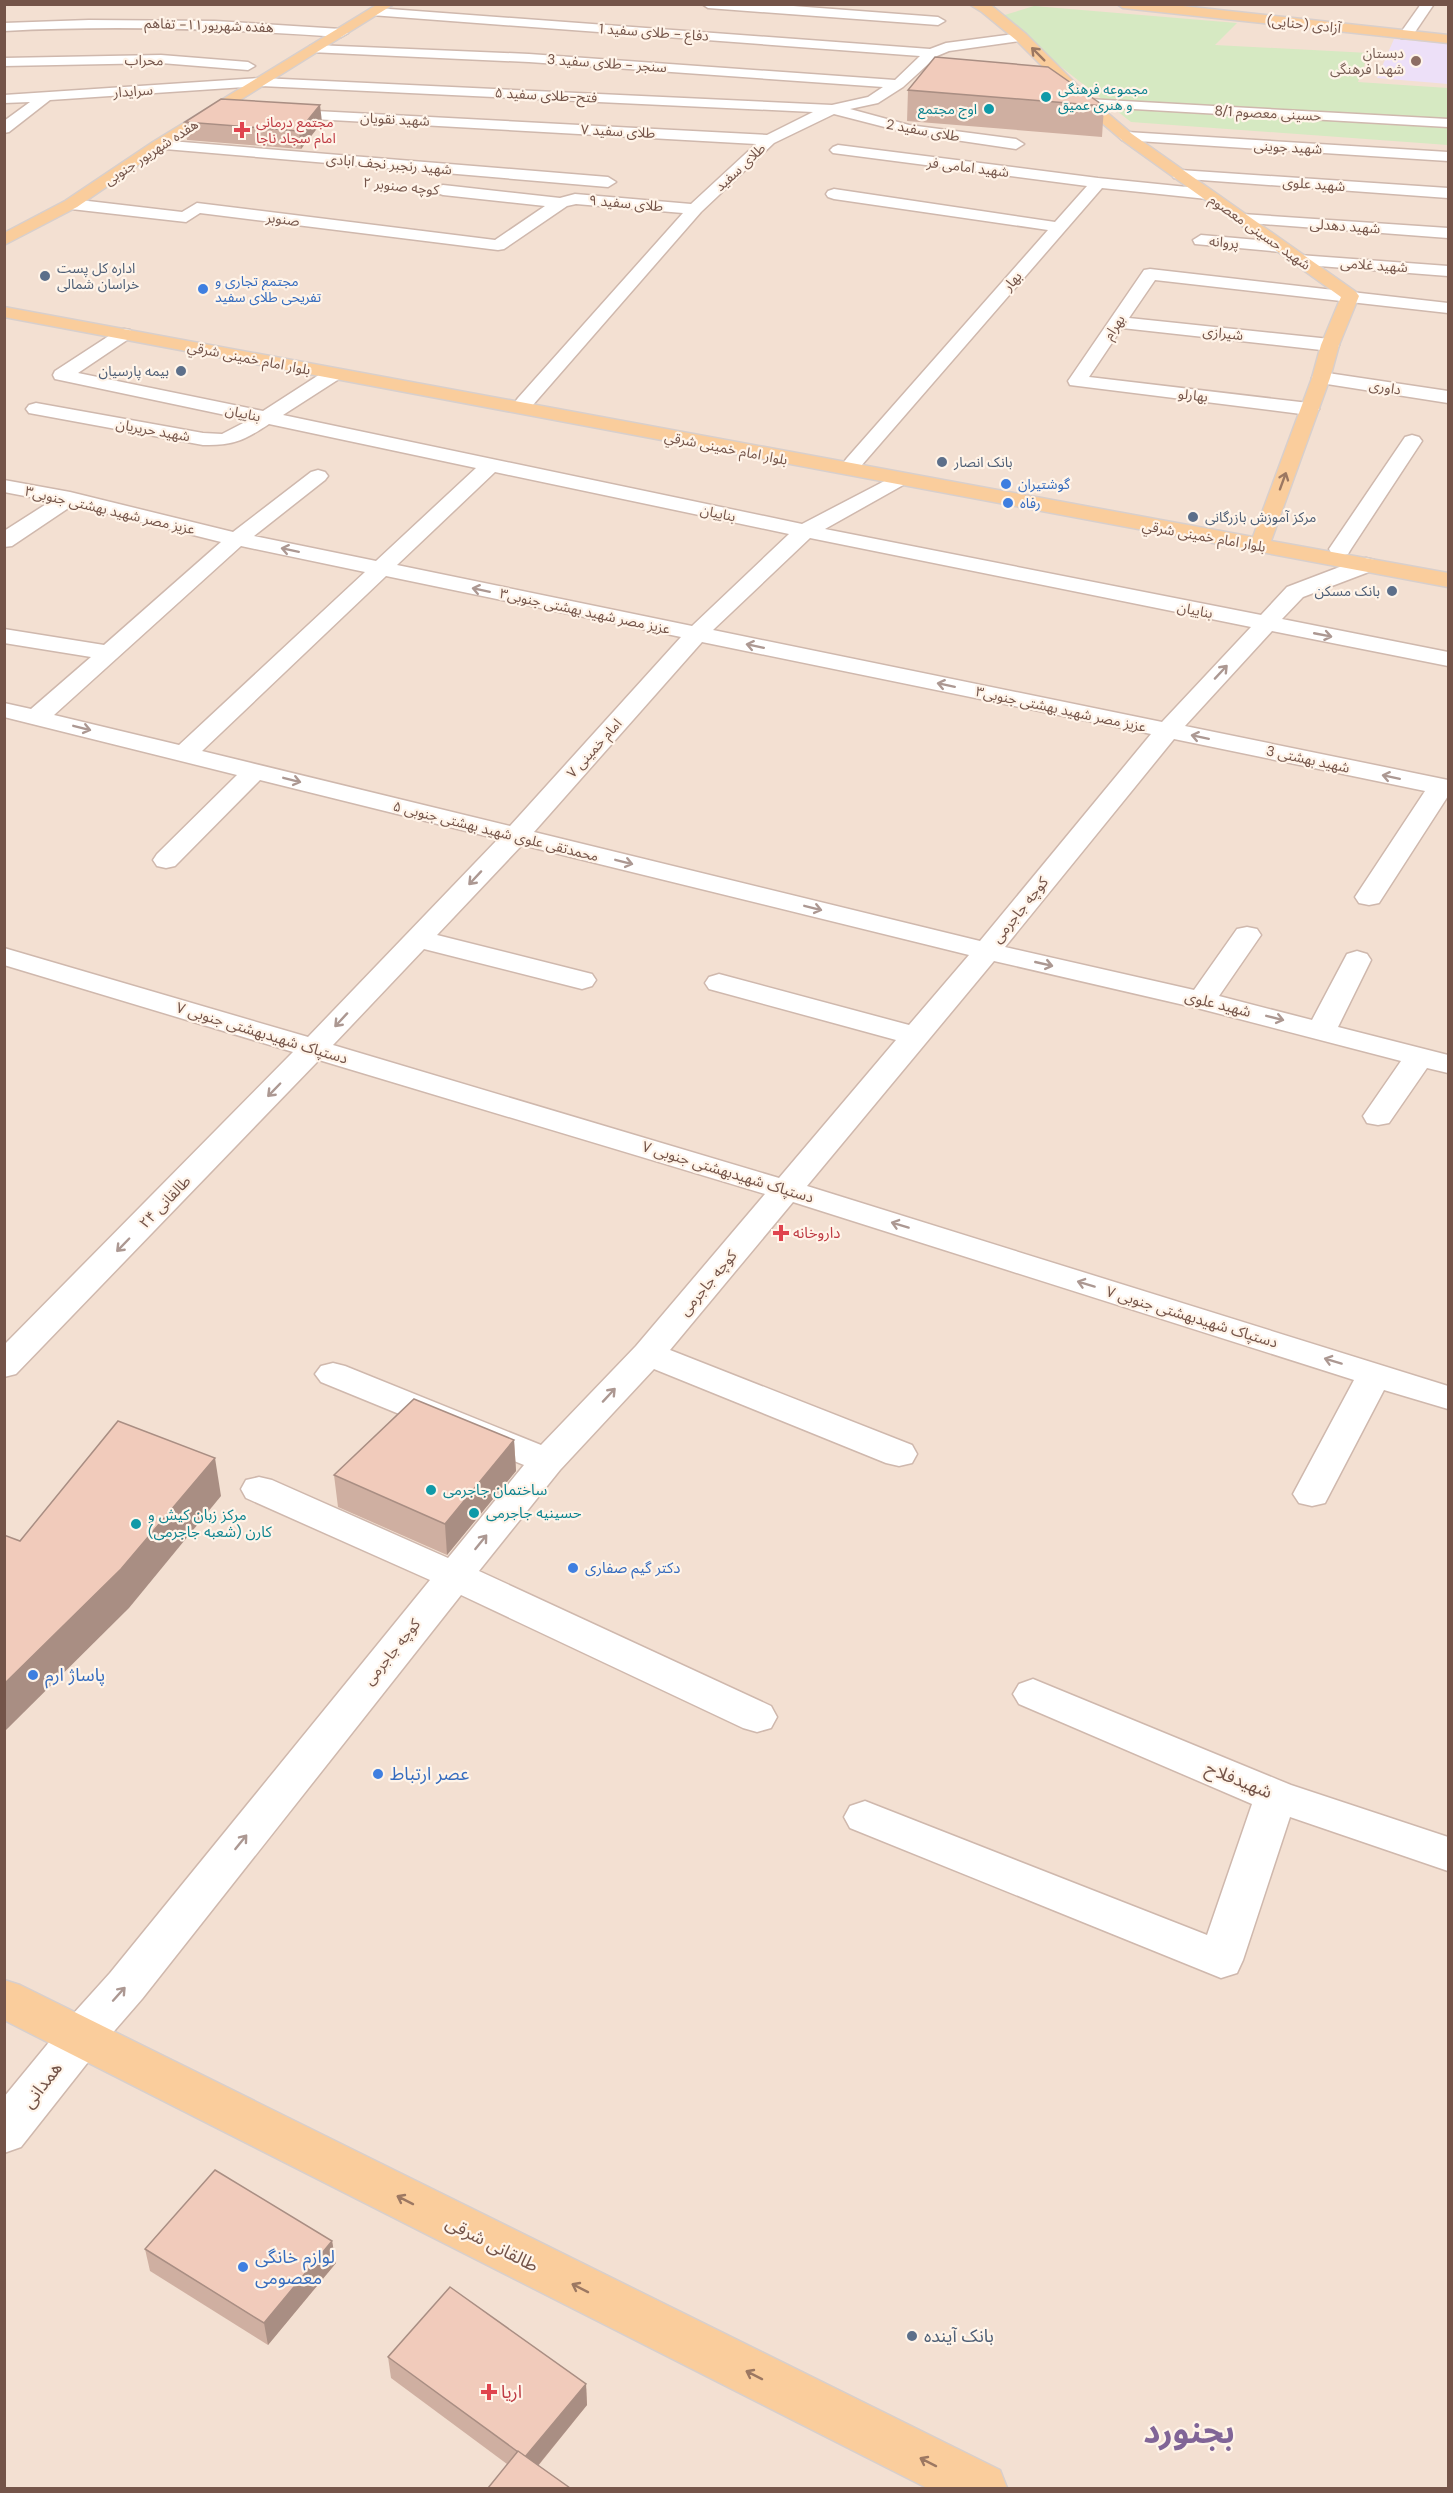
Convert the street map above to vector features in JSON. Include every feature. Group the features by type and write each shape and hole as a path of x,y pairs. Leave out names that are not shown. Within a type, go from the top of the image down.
{"main road":[{"name":"آزادی (حنایی)","path":"1123,4 1449,39"},
{"name":"شهید حسینی معصوم","path":"987,6 1087,103 1127,137 1350,296"},
{"name":"هفده شهریور جنوبی","path":"4,240 71,204 158,145 382,8"},
{"path":"4,295 12,310"},
{"path":"1263,536 1321,378 1330,345 1350,296"},
{"name":"بلوار امام خمینی شرقي","path":"12,310 1449,568"},
{"name":"بلوار امام خمینی شرقي","path":"12,310 332,375 1449,580"},
{"name":"طالقانی شرقی","path":"4,1998 981,2488"}],"street":[{"path":"708,4 938,21"},
{"path":"1406,35 1428,4"},
{"path":"812,77 874,17 890,5 949,9"},
{"name":"دفاع - طلای سفید 1","path":"382,8 565,25 932,53"},
{"path":"434,168 466,122 492,93 582,11"},
{"name":"هفده شهریور۱۱- تفاهم","path":"4,27 74,18 341,33"},
{"name":"طلای سفید","path":"525,402 695,209 769,140 832,110 873,100 898,84 932,53 946,46 1021,37"},
{"name":"سنجر - طلای سفید 3","path":"315,49 529,58 898,84"},
{"name":"محراب","path":"4,62 161,59 282,69"},
{"name":"فتح-طلای سفید ۵","path":"261,82 832,110"},
{"name":"سرایدار","path":"4,99 261,82"},
{"path":"4,129 45,96"},
{"name":"حسینی معصوم 8/1","path":"1087,103 1449,123"},
{"path":"216,110 240,111"},
{"name":"طلای سفید 2","path":"832,110 908,129 1016,144"},
{"name":"شهید نقویان","path":"264,112 466,122"},
{"name":"طلای سفید ۷","path":"466,122 769,140"},
{"name":"شهید جوینی","path":"1127,137 1449,157"},
{"name":"شهید رنجبر نجف ابادی","path":"158,145 620,183"},
{"name":"شهید امامی فر","path":"838,150 1098,183"},
{"name":"شهید علوی","path":"1180,175 1449,193"},
{"path":"1098,183 1207,194"},
{"name":"بهار","path":"854,462 1098,183"},
{"name":"کوچه صنوبر ۲","path":"431,189 561,203"},
{"path":"834,194 1059,227"},
{"name":"طلای سفید ۹","path":"498,245 561,203 575,199 695,209"},
{"name":"صنوبر","path":"71,204 186,217 197,208 498,245"},
{"name":"شهید دهدلی","path":"1242,219 1449,233"},
{"name":"پروانه","path":"1201,240 1282,248"},
{"name":"شهید غلامی","path":"1299,260 1449,271"},
{"name":"بهرام","path":"1077,381 1150,274 1350,296"},
{"path":"1350,296 1449,308"},
{"name":"شیرازی","path":"1117,322 1330,345"},
{"name":"بناییان","path":"124,334 62,375 805,531 1449,659"},
{"name":"شهید حریریان","path":"36,409 203,439 225,440 239,435 332,375"},
{"name":"داوری","path":"1321,378 1449,397"},
{"name":"بهارلو","path":"1077,381 1309,409"},
{"path":"1340,549 1412,441"},
{"path":"184,754 491,465"},
{"path":"37,717 237,539 318,476"},
{"name":"امام خمینی ۷","path":"315,1048 516,836 696,634 805,531 898,480"},
{"name":"عزیز مصر شهید بهشتی جنوبی۳","path":"4,486 70,498 237,539 378,569 1167,730"},
{"path":"9,534 70,498"},
{"name":"کوچه جاجرمی","path":"80,2038 126,1986 453,1575 547,1461 648,1354 987,951 1167,730 1295,592 1366,565"},
{"path":"5,636 109,653"},
{"name":"محمدتقی علوی شهید بهشتی جنوبی ۵","path":"4,711 37,717 987,951"},
{"name":"شهید بهشتی 3","path":"1167,730 1444,787"},
{"path":"166,860 255,771"},
{"path":"1369,897 1444,787"},
{"path":"1201,1000 1247,935"},
{"path":"418,939 582,980"},
{"name":"شهید علوی","path":"987,951 1201,1000 1434,1060"},
{"path":"1322,1030 1357,960"},
{"name":"دستپاک شهیدبهشتی جنوبی ۷","path":"10,964 315,1048 787,1190 1449,1398"},
{"path":"719,983 916,1036"},
{"name":"طالقانی ۲۴","path":"10,1360 315,1048"},
{"path":"1378,1116 1434,1060"},
{"path":"648,1354 899,1454"},
{"path":"333,1374 547,1461"},
{"path":"1312,1494 1374,1374"},
{"path":"259,1489 453,1575 757,1717"},
{"name":"شهیدفلاح","path":"1033,1694 1276,1796 1449,1854"},
{"path":"864,1817 1221,1960 1276,1796"},
{"name":"همدانی","path":"4,2133 80,2038"}],"shaded area":[{"path":"5,5 1448,5 1448,2488 5,2488"},
{"name":"دبستان شهدا فرهنگی","path":"1394,39 1448,44 1448,84 1377,78"}],"green space":[{"path":"1034,6 1237,23 1215,45 1369,53 1358,82 1448,88 1448,145 1131,122 998,17"}],"building":[{"path":"935,57 1048,67 1104,106 908,90"},
{"path":"221,99 320,105 299,131 185,122"},
{"path":"414,1399 514,1440 445,1524 334,1475"},
{"path":"118,1421 215,1458 121,1569 4,1684 4,1535 20,1541"},
{"name":"لوازم خانگی معصومی","path":"215,2170 332,2241 264,2323 145,2249"},
{"name":"اریا","path":"450,2287 586,2384 525,2457 388,2357"},
{"path":"518,2451 570,2488 488,2488"}],"place":[{"name":"دبستان شهدا فرهنگی","path":"1416,61"},
{"name":"مجموعه فرهنگی و هنری عمیق","path":"1046,97"},
{"name":"اوج مجتمع","path":"989,109"},
{"name":"مجتمع درمانی امام سجاد ناجا","path":"242,130"},
{"name":"اداره کل پست خراسان شمالی","path":"45,276"},
{"name":"مجتمع تجاری و تفریحی طلای سفید","path":"203,289"},
{"name":"بیمه پارسیان","path":"181,371"},
{"name":"بانک انصار","path":"942,462"},
{"name":"گوشتیران","path":"1006,484"},
{"name":"رفاه","path":"1008,503"},
{"name":"مرکز آموزش بازرگانی","path":"1193,517"},
{"name":"بانک مسکن","path":"1392,591"},
{"name":"داروخانه","path":"781,1233"},
{"name":"ساختمان جاجرمی","path":"431,1490"},
{"name":"حسینیه جاجرمی","path":"474,1513"},
{"name":"مرکز زبان کیش و کارن (شعبه جاجرمی)","path":"136,1524"},
{"name":"دکتر گیم صفاری","path":"573,1568"},
{"name":"پاساژ ارم","path":"33,1675"},
{"name":"عصر ارتباط","path":"378,1774"},
{"name":"لوازم خانگی معصومی","path":"243,2267"},
{"name":"بانک آینده","path":"912,2336"},
{"name":"اریا","path":"489,2392"}],"district":[{"name":"بجنورد","path":"1189,2431"}]}
